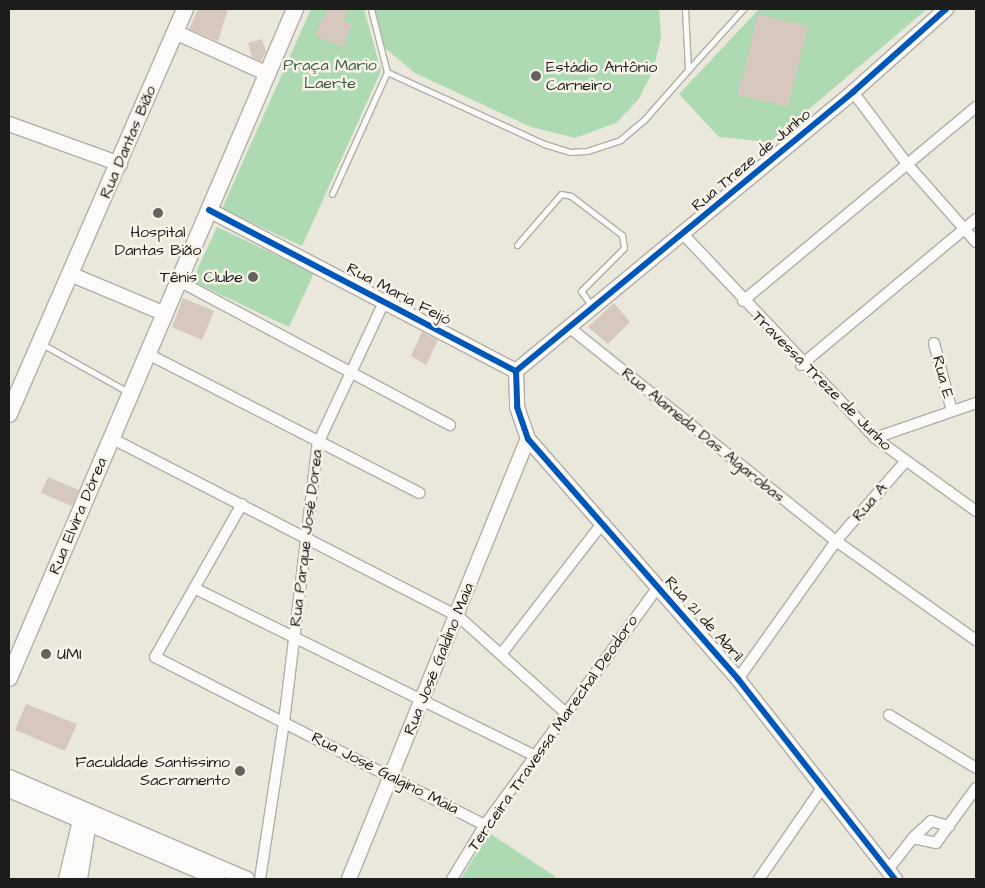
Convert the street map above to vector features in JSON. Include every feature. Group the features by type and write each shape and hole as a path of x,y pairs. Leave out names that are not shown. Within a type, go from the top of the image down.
{"main road":[{"name":"Rua Dantas Bião","path":"9,414 120,164 185,9"},
{"name":"Rua Elvira Dórea","path":"9,678 295,9"}],"street":[{"name":"Rua Treze de Junho","path":"570,328 853,92 946,9"},
{"path":"175,32 268,74"},
{"path":"853,92 907,164 962,231 976,242"},
{"name":"Travessa Treze de Junho","path":"743,301 976,107"},
{"path":"9,124 120,164"},
{"name":"Rua Maria Feijó","path":"209,210 516,371"},
{"path":"801,365 976,219"},
{"name":"Travessa Treze de Junho","path":"683,234 801,365 875,438 905,462 976,511"},
{"path":"70,274 165,314"},
{"path":"179,281 354,372 450,425"},
{"name":"Rua Parque José Dorea","path":"260,879 284,722 305,536 318,443 354,372 384,302"},
{"path":"516,371 570,328"},
{"name":"Rua Alameda Das Algarobas","path":"570,328 836,541 976,640"},
{"name":"Rua E","path":"934,343 952,411"},
{"path":"148,354 420,494"},
{"name":"Rua 21 de Abril","path":"516,371 517,407 528,439 601,525 738,679 888,877"},
{"path":"875,438 976,403"},
{"path":"111,438 458,616 502,653 567,714"},
{"name":"Rua José Galdino Maia","path":"349,879 458,616 528,439"},
{"name":"Rua A","path":"738,679 836,541 905,462"},
{"path":"242,504 154,655 284,722"},
{"path":"502,653 601,525"},
{"name":"Rua Parque José Dorea","path":"194,588 294,638"},
{"name":"Terceira Travessa Marechal Deodoro","path":"452,879 485,825 657,588"},
{"path":"294,638 536,756"},
{"path":"889,715 976,768"},
{"name":"Rua José Galgino Maia","path":"284,722 485,825"},
{"path":"9,776 86,816 218,879"},
{"path":"759,879 822,788"},
{"path":"916,836 933,844 949,826 976,788"},
{"path":"9,790 86,816 247,879"},
{"path":"66,879 86,816"},
{"path":"80,879 86,816"},
{"path":"888,877 916,836 933,820 949,826"}],"lane":[{"path":"332,194 387,72 371,9"},
{"path":"685,9 688,70"},
{"path":"387,72 570,152 620,140 644,121 742,9"},
{"path":"517,245 561,194 571,196 622,235 624,248 581,292 594,308"},
{"path":"40,342 131,393"}],"green space":[{"name":"Praça Mario Laerte","path":"311,9 364,9 381,71 302,246 222,209"},
{"name":"Estádio Antônio Carneiro","path":"375,9 659,9 661,38 653,71 638,100 616,123 575,138 531,127 415,73 385,48"},
{"path":"759,9 927,9 770,142 719,137 679,94"},
{"name":"Tênis Clube","path":"217,227 314,273 289,327 192,281"},
{"path":"489,833 556,877 555,879 461,879"}],"building":[{"path":"198,9 228,9 218,41 189,29"},
{"path":"327,9 348,9 343,20 352,24 343,47 315,36"},
{"path":"758,14 808,26 788,107 738,95"},
{"path":"262,39 266,52 261,61 252,57 248,43"},
{"path":"183,298 214,311 202,340 172,327"},
{"path":"614,303 630,322 608,344 588,327"},
{"path":"422,332 438,340 426,365 411,356"},
{"path":"48,477 79,490 72,506 41,493"},
{"path":"26,704 77,724 65,751 15,730"}],"cycle path":[{"path":"209,210 516,371 853,92 946,9"},
{"path":"516,371 517,407 528,439 738,679 895,879"}],"place":[{"name":"Estádio Antônio Carneiro","path":"536,76"},
{"name":"Hospital Dantas Bião","path":"158,213"},
{"name":"Tênis Clube","path":"253,277"},
{"name":"UMI","path":"46,654"},
{"name":"Faculdade Santíssimo Sacramento","path":"240,771"}]}
